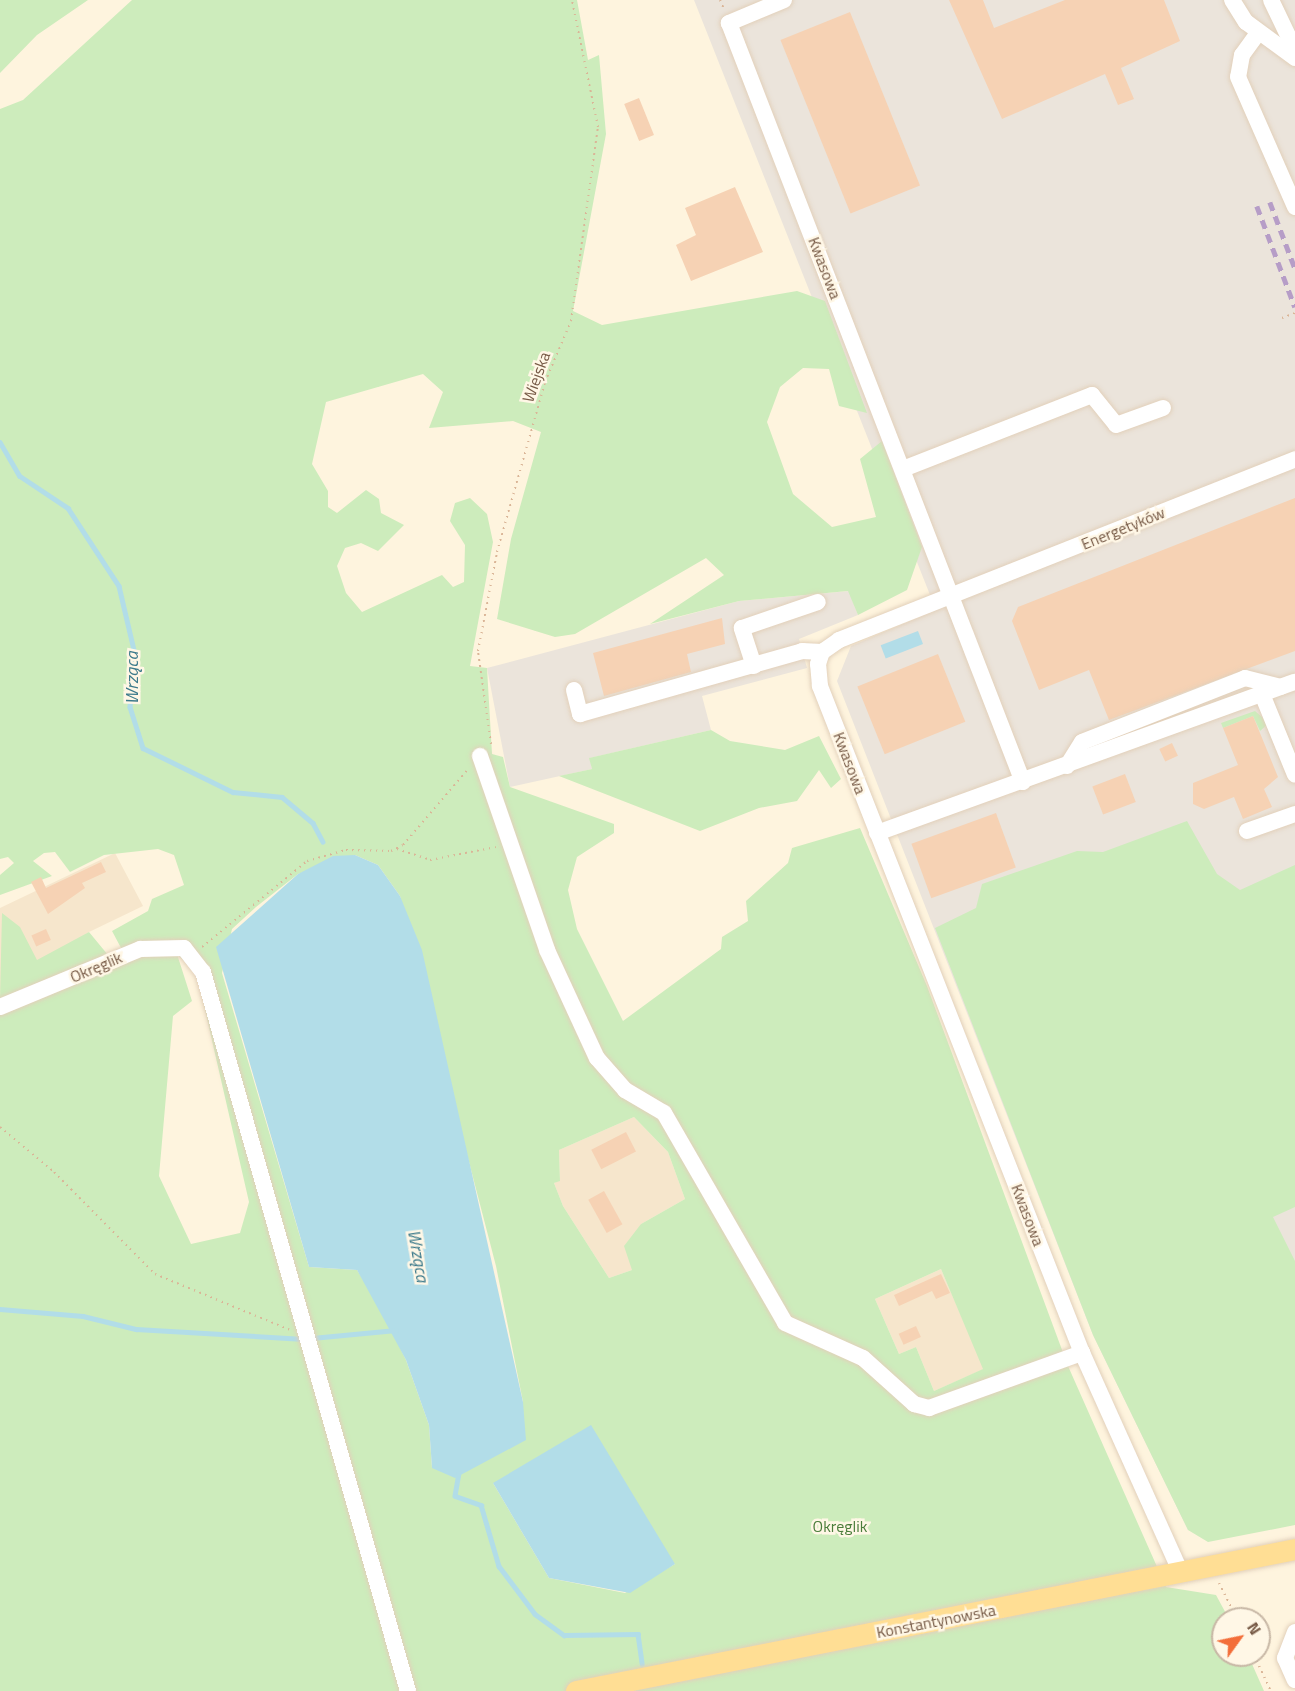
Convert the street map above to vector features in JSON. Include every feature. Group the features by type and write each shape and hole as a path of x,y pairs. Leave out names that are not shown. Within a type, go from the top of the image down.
{"main road":[{"name":"Konstantynowska","path":"576,1691 1295,1549"}],"street":[{"name":"Kwasowa","path":"784,0 729,23 1023,782"},
{"path":"1232,0 1258,33 1295,58"},
{"path":"1272,0 1295,50"},
{"path":"1258,33 1242,55 1239,77 1295,207"},
{"path":"903,469 1092,395 1116,425 1163,408"},
{"name":"Energetyków","path":"952,597 1295,459"},
{"path":"574,690 580,714 802,651 822,652 839,640 952,597"},
{"path":"754,666 742,628 818,602"},
{"name":"Kwasowa","path":"822,652 818,678 877,833 1082,1353 1181,1573"},
{"path":"1067,766 1083,742 1245,678 1288,684"},
{"path":"877,833 1023,782 1288,684"},
{"path":"1262,694 1295,775"},
{"path":"480,756 507,844 597,1058 625,1090 664,1113 785,1323 863,1358 914,1404 929,1408 1082,1353"},
{"path":"1247,831 1295,814"},
{"name":"Okręglik","path":"0,1007 140,949 174,946 193,955"},
{"path":"193,955 220,1016 408,1691"},
{"path":"1295,1632 1285,1658 1295,1680"}],"path":[{"name":"Wiejska","path":"480,756 492,738 477,662 488,594 545,382 572,321 598,127 572,0"},
{"path":"1282,318 1295,313"},
{"path":"397,849 480,756"},
{"path":"193,955 307,861 346,850 397,849 430,860 507,844"},
{"path":"0,1127 54,1172 155,1274 309,1338"},
{"path":"1211,1567 1231,1607"},
{"path":"1260,1667 1271,1691"}],"shaded area":[{"path":"694,0 1295,0 1295,1521 1188,1530 1093,1335 837,681 851,646 936,610"},
{"path":"849,591 858,615 799,639 807,668 702,696 711,730 590,758 592,769 510,787 487,668 739,601"},
{"path":"115,853 143,906 89,932 0,993 0,908"},
{"path":"634,1117 668,1152 685,1199 641,1224 632,1270 609,1278 563,1206 554,1183 560,1180 559,1150"},
{"path":"941,1269 984,1369 934,1391 916,1347 899,1354 875,1299"}],"green space":[{"path":"0,0 88,0 37,35 0,73"},
{"path":"132,0 577,0 588,60 599,55 606,134 573,311 602,325 797,291 825,301 867,413 839,406 829,369 803,368 780,387 767,422 793,494 832,527 876,517 860,459 882,441 922,547 907,590 858,615 848,591 739,601 650,624 724,575 706,558 575,634 555,637 497,619 511,539 541,432 513,421 429,428 443,392 423,374 326,402 312,464 328,491 328,507 337,513 366,490 379,499 381,513 404,525 378,551 361,543 345,548 337,566 346,593 362,612 442,575 453,587 464,582 465,545 450,521 455,503 470,498 487,514 493,542 470,666 487,668 492,754 503,757 510,787 614,824 614,833 577,857 568,890 577,929 623,1021 721,949 722,937 748,921 746,901 788,863 792,848 860,828 927,986 1068,1366 1166,1587 1216,1595 1222,1607 1211,1607 1211,1667 1253,1667 1264,1691 0,1691 0,1014 128,961 112,931 148,911 152,899 184,885 174,855 158,849 104,855 70,872 55,852 44,853 33,861 52,876 0,895 0,875 14,863 8,857 0,859 0,109 23,100","holes":["355,855 378,865 400,896 496,1266 523,1402 523,1415 432,1468 429,1425 406,1360 379,1305 357,1270 309,1267 222,973 232,929 256,907 298,874","177,954 197,975 249,1202 240,1233 191,1244 159,1176 173,1016 192,1001","634,1117 668,1152 685,1199 641,1224 624,1246 632,1270 609,1278 563,1206 554,1183 560,1181 559,1150","941,1269 983,1369 934,1391 916,1347 899,1354 875,1299","493,1483 675,1564 625,1593 549,1578"]},
{"path":"1255,711 1269,723 1260,731 1253,716 1223,728 1221,723"},
{"path":"711,730 730,741 785,750 819,736 841,779 831,788 819,770 797,801 759,808 700,831 559,776 592,769 589,758"},
{"path":"1187,821 1217,874 1240,890 1295,865 1295,1207 1273,1217 1295,1261 1295,1525 1208,1542 1188,1530 1093,1335 935,928 976,908 982,884 1077,851 1103,852"},
{"path":"2,913 20,927 37,960 89,932 108,955 0,999"}],"water":[{"path":"918,631 923,644 886,658 881,645"},
{"path":"355,855 378,865 400,896 422,950 523,1402 526,1440 455,1478 432,1468 429,1425 406,1360 357,1270 309,1267 216,947 298,874 333,856"},
{"path":"591,1425 675,1564 630,1593 549,1578 493,1483"}],"building":[{"path":"949,0 983,0 994,28 1065,0 1164,0 1180,41 1121,68 1134,99 1118,105 1105,74 1002,119"},
{"path":"850,12 920,185 851,213 780,40"},
{"path":"639,98 654,135 639,141 624,104"},
{"path":"735,187 763,252 691,281 676,245 696,235 685,208"},
{"path":"1295,498 1295,651 1109,720 1089,670 1039,690 1012,621 1018,607"},
{"path":"722,618 725,644 687,654 691,672 604,696 593,653"},
{"path":"938,654 965,722 885,754 857,687"},
{"path":"1253,716 1278,777 1264,789 1272,807 1243,819 1234,797 1204,809 1193,804 1193,783 1238,765 1223,728"},
{"path":"1172,743 1178,756 1165,762 1159,749"},
{"path":"1125,774 1136,802 1103,815 1092,787"},
{"path":"996,813 1016,868 931,898 911,844"},
{"path":"101,862 106,872 82,883 85,888 48,914 31,882 41,877 46,888"},
{"path":"46,929 51,940 36,946 31,936"},
{"path":"626,1132 636,1152 601,1169 591,1150"},
{"path":"604,1191 622,1224 607,1233 588,1200"},
{"path":"941,1274 950,1293 936,1299 932,1291 899,1306 894,1295"},
{"path":"916,1326 921,1337 904,1345 899,1334"}],"waterway":[{"name":"Wrząca","path":"0,442 20,476 68,508 119,586 134,650 130,707 143,748 233,792 282,797 313,823 323,842"},
{"path":"0,1309 83,1316 136,1329 304,1339"},
{"path":"312,1338 396,1330"},
{"name":"Wrząca","path":"459,1473 455,1496 481,1505 499,1566 535,1614 564,1635 638,1634 642,1664"}],"railway":[{"path":"1270,202 1295,268"},
{"path":"1257,206 1295,307"}]}
